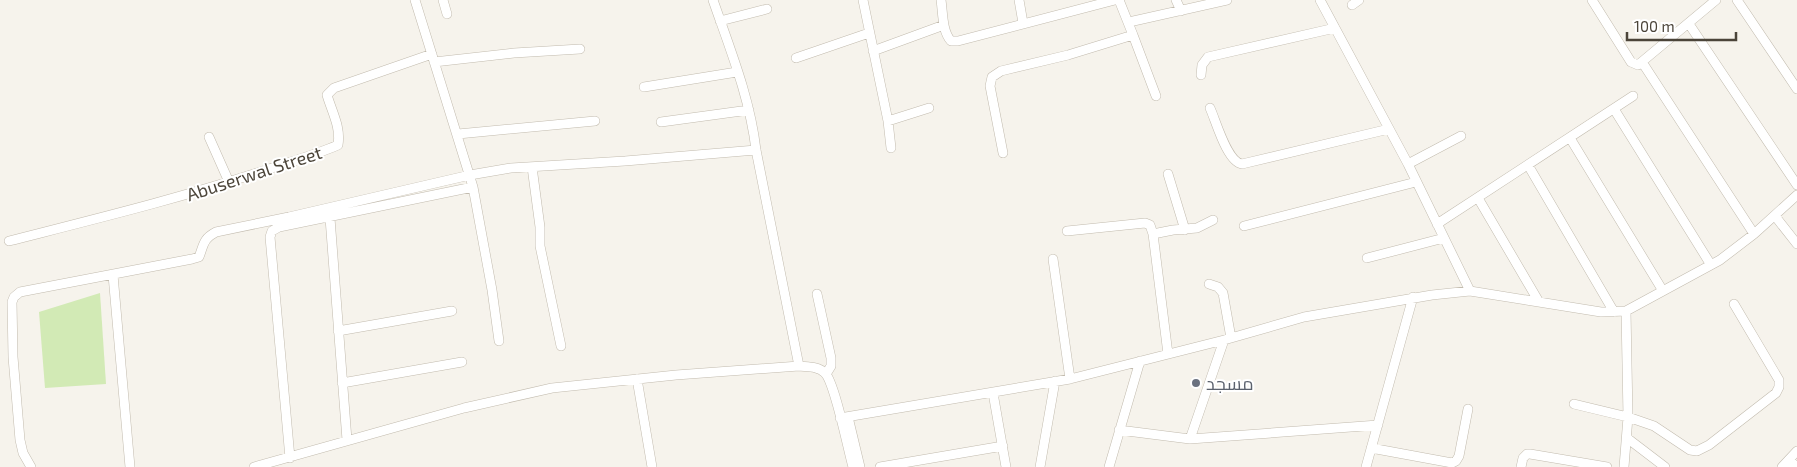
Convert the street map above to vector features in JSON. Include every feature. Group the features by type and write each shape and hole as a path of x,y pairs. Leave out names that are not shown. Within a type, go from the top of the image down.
{"street":[{"path":"416,0 473,187 492,290 499,341"},
{"path":"443,0 447,14"},
{"path":"713,0 749,110 799,366"},
{"path":"863,0 888,120 891,148"},
{"path":"941,0 944,25 951,41 958,41 1117,0 1129,22 1156,96"},
{"path":"1019,0 1023,23"},
{"path":"1176,0 1181,10"},
{"path":"1129,22 1227,0"},
{"path":"1320,0 1408,164 1470,291"},
{"path":"1592,0 1631,62 1638,64 1716,0"},
{"path":"1737,0 1797,89"},
{"path":"720,21 767,9"},
{"path":"1689,24 1797,185"},
{"path":"873,51 944,25"},
{"path":"1201,75 1202,65 1208,57 1335,28"},
{"path":"796,58 869,33"},
{"path":"1003,152 990,86 992,77 1002,71 1068,55 1134,35"},
{"path":"433,58 580,49"},
{"name":"Abuserwal Street","path":"9,242 229,182 338,145 340,136 327,95 334,88 433,58"},
{"path":"1642,62 1754,234"},
{"path":"644,87 738,72"},
{"path":"1437,224 1633,96"},
{"path":"888,120 929,108"},
{"path":"1210,108 1230,156 1242,164 1389,129"},
{"path":"1614,109 1711,265"},
{"path":"661,122 749,110"},
{"path":"458,134 595,121"},
{"path":"1408,164 1461,136"},
{"path":"209,137 229,182"},
{"path":"1570,138 1663,290"},
{"path":"31,467 23,453 20,440 13,357 12,302 14,297 20,292 199,257 203,242 207,236 216,232 470,175 511,168 756,150"},
{"path":"1528,165 1614,312"},
{"path":"532,167 540,227 540,246 561,346"},
{"path":"1168,174 1186,230"},
{"path":"1244,226 1416,182"},
{"path":"290,458 270,237 272,231 279,227 473,187"},
{"path":"844,417 1070,379 1227,339 1304,317 1413,297 1470,291 1601,312 1626,311 1720,260 1754,234 1797,195"},
{"path":"1478,198 1538,302"},
{"path":"1774,216 1797,244"},
{"path":"330,218 347,440"},
{"path":"1153,234 1197,228 1213,220"},
{"path":"1067,231 1145,222 1150,225 1153,234 1168,354"},
{"path":"1368,258 1444,238"},
{"path":"1053,259 1070,379"},
{"path":"113,275 130,467"},
{"path":"1190,439 1227,339 1223,292 1218,287 1209,284"},
{"path":"817,294 831,358 831,366 826,374"},
{"path":"1366,467 1413,297"},
{"path":"1574,404 1628,417 1654,426 1690,450 1697,451 1709,445 1776,393 1779,387 1779,380 1734,304"},
{"path":"338,331 452,311"},
{"path":"1624,467 1628,417 1626,311"},
{"path":"1109,467 1140,361"},
{"path":"342,383 462,362"},
{"path":"254,467 464,408 552,388 799,366 816,367 826,374 844,417 860,467"},
{"path":"637,379 652,467"},
{"path":"1040,467 1055,382"},
{"path":"994,393 1006,467"},
{"path":"1371,448 1452,463 1459,456 1468,409"},
{"path":"844,417 853,467"},
{"path":"1119,430 1190,439 1378,425"},
{"path":"1627,438 1665,467"},
{"path":"880,467 1003,446"},
{"path":"1797,451 1785,464 1797,467"},
{"path":"1521,467 1523,458 1526,454 1530,454 1607,467"}],"green space":[{"path":"100,293 106,384 45,388 39,312"}],"place":[{"name":"مسجد","path":"1196,383"}]}
